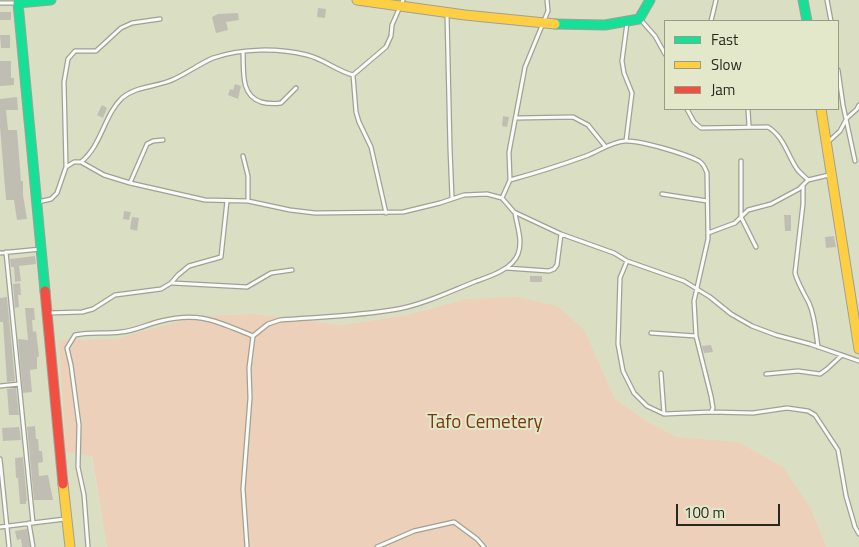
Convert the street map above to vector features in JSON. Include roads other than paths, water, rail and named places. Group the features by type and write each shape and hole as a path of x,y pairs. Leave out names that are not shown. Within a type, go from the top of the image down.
{"street":[{"path":"50,0 17,2 70,547"},
{"path":"356,0 402,2 447,13 543,24 628,22 639,19 650,0"},
{"path":"803,0 806,20"},
{"path":"822,110 859,348"}],"lane":[{"path":"502,198 510,180 509,152 517,118 525,67 548,10 547,0"},
{"path":"710,20 716,0"},
{"path":"828,0 831,20"},
{"path":"0,4 17,2"},
{"path":"353,74 386,47 402,2"},
{"path":"447,13 452,198"},
{"path":"38,203 51,199 57,193 66,167 64,82 68,58 75,51 96,51 121,28 132,23 160,19"},
{"path":"639,19 655,36 664,52"},
{"path":"626,141 632,93 624,73 622,61 628,22"},
{"path":"81,162 91,154 113,111 122,98 134,91 171,81 212,59 229,54 270,50 307,55 324,61 344,72 353,74"},
{"path":"243,52 245,88 248,95 266,104 281,103 296,88"},
{"path":"353,74 359,122 371,147 386,213"},
{"path":"839,77 855,161"},
{"path":"827,144 840,131 847,118 859,105"},
{"path":"688,110 694,122 701,128 768,127 783,141 798,170 808,180"},
{"path":"748,110 749,126"},
{"path":"517,118 573,117 588,125 605,146"},
{"path":"130,183 147,144 163,140"},
{"path":"510,180 566,163 593,153 605,146 626,141 662,148 700,162 704,166 707,173 708,233 694,301 696,336 711,396 713,408 711,412"},
{"path":"243,156 248,176 248,201"},
{"path":"740,161 741,217 756,246"},
{"path":"66,167 74,162 81,162 104,175 130,183 205,200 248,201 315,213 386,213 412,210 476,193 486,194 502,198 514,212 561,234 614,253 627,261 664,273 696,288 731,314 752,326 859,361"},
{"path":"708,233 735,223 754,208 771,204 803,186 808,180 832,174"},
{"path":"803,186 803,204 795,274 797,282 809,303 818,347"},
{"path":"662,194 707,201"},
{"path":"48,313 82,312 93,309 114,295 160,289 171,283 178,274 189,266 221,257 227,201"},
{"path":"247,547 243,489 250,398 249,368 253,336 268,324 280,320 358,314 399,308 453,291 505,268 518,256 520,244 514,212"},
{"path":"505,268 549,271 554,269 557,265 561,234"},
{"path":"0,253 42,249"},
{"path":"6,252 20,384 33,547"},
{"path":"627,261 620,278 618,344 623,371 634,393 647,406 664,414 753,413 787,408 800,409 815,415 838,450 846,496 855,527 859,534"},
{"path":"171,283 247,287 271,273 292,270"},
{"path":"88,547 84,495 78,467 79,425 67,348 75,335 122,332 154,322 187,316 213,320 253,336"},
{"path":"650,333 696,336"},
{"path":"766,374 798,371 820,374 842,355"},
{"path":"661,373 664,414"},
{"path":"0,386 20,384"},
{"path":"0,459 9,547"},
{"path":"0,527 66,518"},
{"path":"377,547 414,532 454,522 477,539 484,547"}],"park label":[{"name":"Tafo Cemetery","path":"485,423"}]}
